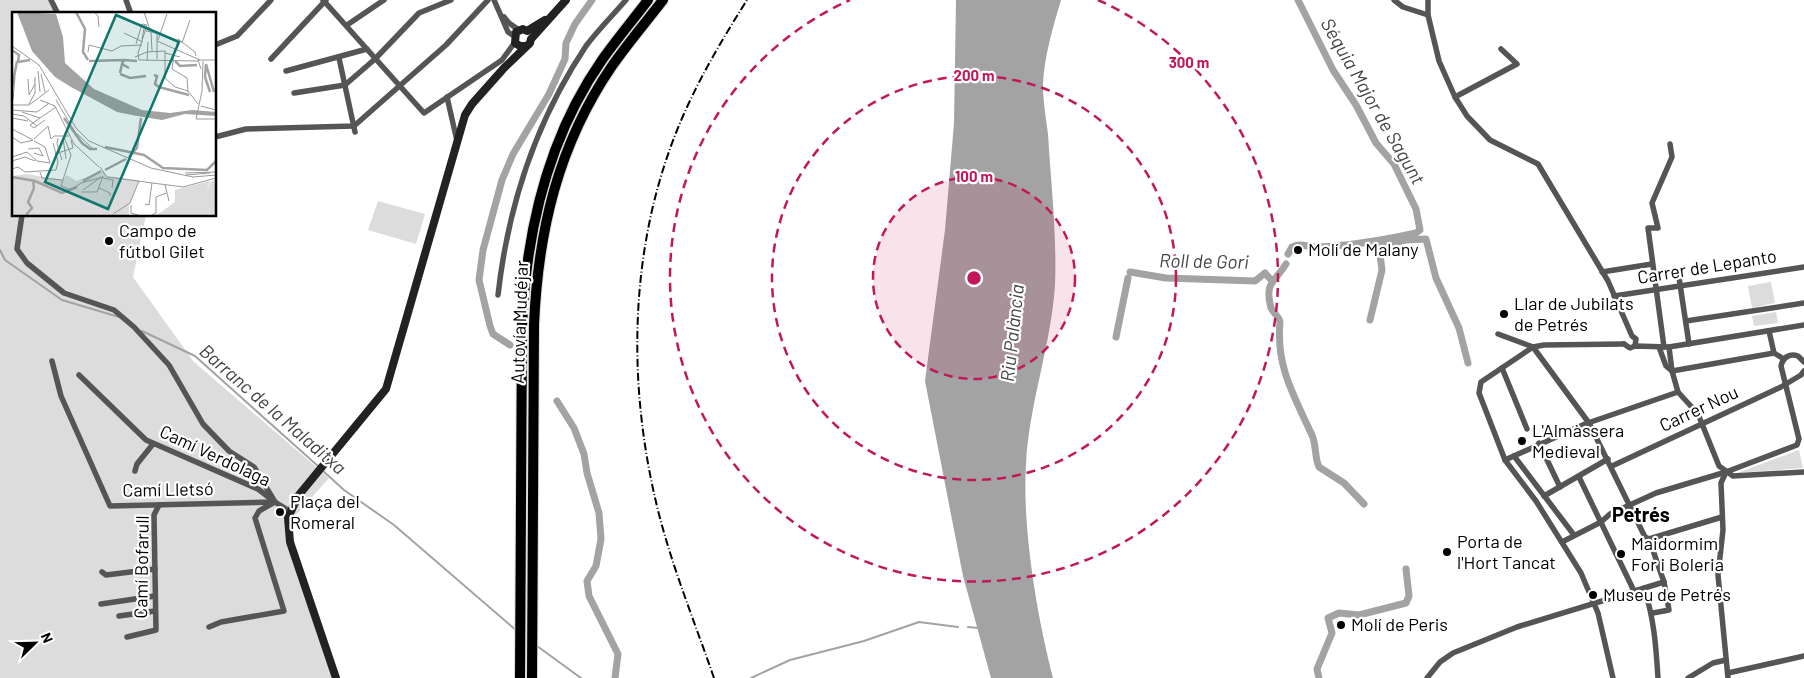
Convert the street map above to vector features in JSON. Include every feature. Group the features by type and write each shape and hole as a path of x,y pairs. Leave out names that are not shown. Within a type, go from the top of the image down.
{"highway":[{"name":"Autovía Mudéjar","path":"520,678 522,326 524,278 531,231 540,192 555,148 576,104 601,61 648,0"},
{"name":"Autovía Mudéjar","path":"532,678 534,325 536,277 542,236 552,194 568,149 587,108 612,66 663,0"}],"street":[{"path":"51,0 57,12"},
{"path":"126,0 130,12"},
{"path":"216,45 238,36 271,0"},
{"path":"347,25 384,0"},
{"path":"294,93 345,85 375,59 419,13 451,0"},
{"path":"494,0 500,12 518,36 520,46 525,46"},
{"path":"336,678 290,542 288,518 298,496 386,389 465,115 472,104 566,0"},
{"path":"498,295 503,249 518,189 532,149 583,51 626,0"},
{"path":"1394,0 1403,7 1428,15"},
{"path":"1428,0 1428,15 1440,61 1455,96 1467,116 1490,140 1538,164 1602,272 1636,341 1635,346"},
{"path":"271,59 325,1 424,113 481,76 502,60 518,36 553,15"},
{"path":"216,137 246,129 355,129 446,45 486,1"},
{"path":"518,36 531,38"},
{"path":"504,68 518,36"},
{"path":"1455,96 1517,64 1501,49"},
{"path":"286,71 367,50"},
{"path":"340,58 355,129"},
{"path":"447,97 457,143"},
{"path":"1670,144 1672,157 1652,203 1658,228 1648,228 1666,366 1672,371"},
{"path":"22,216 17,249 27,264 64,292 114,310 134,327 170,365 203,424 229,451 254,467 275,502 291,512"},
{"path":"1602,272 1652,264"},
{"name":"Carrer de Lepanto","path":"1614,296 1804,267"},
{"path":"1678,271 1689,344"},
{"path":"1686,321 1804,303"},
{"path":"1613,678 1594,602 1581,573 1562,542 1536,501 1505,460 1479,393 1481,382 1533,347 1544,345 1624,344 1628,348 1635,346 1664,347 1804,325"},
{"path":"1769,331 1774,352 1784,360"},
{"path":"1498,334 1533,347 1559,385 1589,423 1612,466 1628,505 1645,537 1649,539 1664,582 1669,610 1653,613"},
{"path":"1624,344 1625,338 1632,336"},
{"path":"1664,347 1678,392 1698,414 1719,466 1733,476 1804,472"},
{"path":"1672,371 1774,352"},
{"path":"1562,542 1601,522 1610,514 1656,493 1726,472 1797,445 1799,439 1781,366 1790,355 1801,355 1804,362"},
{"name":"Camí Lletsó","path":"52,361 61,396 110,506 275,502"},
{"path":"1502,368 1527,429"},
{"name":"Carrer Nou","path":"1612,466 1785,385 1804,371"},
{"path":"1783,372 1789,378 1798,377"},
{"name":"Camí Verdolaga","path":"79,375 146,440 258,489 275,502"},
{"path":"1505,460 1589,423 1678,392"},
{"path":"1540,443 1560,487"},
{"path":"135,471 137,464 153,444"},
{"path":"1514,456 1574,535"},
{"path":"1544,496 1608,459"},
{"path":"1749,462 1748,468 1751,475"},
{"path":"1726,472 1721,483 1722,517 1718,575 1728,676 1804,656"},
{"path":"1579,477 1634,591"},
{"path":"209,627 221,622 284,611 255,518 259,510 275,502"},
{"name":"Camí Bofarull","path":"127,637 156,630 154,515 159,505"},
{"path":"1649,539 1722,517"},
{"path":"102,572 106,575 113,575 155,569"},
{"path":"1427,678 1440,662 1453,653 1517,627 1664,582"},
{"path":"1644,588 1653,613 1658,678"},
{"path":"101,604 155,596"},
{"path":"119,616 155,611"},
{"path":"1688,678 1713,663 1726,660"}],"shaded area":[{"path":"0,0 52,0 57,12 12,12 12,216 146,216 133,277 194,362 329,478 288,524 336,678 0,678"},
{"path":"378,201 425,214 416,244 368,230"},
{"path":"1771,282 1775,303 1752,308 1748,286"},
{"path":"1776,312 1778,323 1754,326 1752,316"},
{"path":"1799,450 1803,468 1737,473"}],"water":[{"name":"Riu Palància","path":"956,0 1061,0 1047,53 1043,85 1053,210 1055,285 1053,308 1031,419 1025,489 1026,516 1036,600 1053,678 991,678 963,576 925,381 945,230 954,123"}],"waterway":[{"path":"510,345 493,334 490,326 479,280 483,250 502,180 513,154 549,94 565,59 566,43 575,24 592,0"},
{"name":"Séquia Major de Sagunt","path":"1288,254 1292,247 1296,246 1318,247 1355,244 1416,233 1420,230 1416,209 1394,164 1376,143 1356,105 1333,70 1298,0"},
{"path":"1370,320 1382,270 1379,246 1406,240 1426,239 1436,278 1459,328 1468,363"},
{"name":"Barranc de la Maladitxa","path":"0,250 5,260 62,300 119,317"},
{"name":"Séquia Major de Sagunt","path":"1286,264 1270,287 1269,299 1271,308 1280,322 1279,338 1287,379 1313,437 1319,467 1344,483 1364,504"},
{"name":"Roll de Gori","path":"1130,272 1166,278 1255,281 1265,273 1272,281"},
{"name":"Roll de Gori","path":"1116,337 1128,278"},
{"name":"Barranc de la Maladitxa","path":"142,331 195,356 319,467"},
{"path":"557,401 574,428 584,454 587,473 599,513 601,539 596,566 587,581 589,596 618,654 615,678"},
{"name":"Barranc de la Maladitxa","path":"322,470 344,490 394,525 517,631"},
{"name":"Séquia Major de Sagunt","path":"1319,678 1317,669 1332,633 1328,618 1339,613 1359,615 1406,603 1409,596 1406,569"},
{"name":"Barranc de la Maladitxa","path":"751,678 790,660 864,641 919,622 958,627"},
{"name":"Barranc de la Maladitxa","path":"968,627 978,628"},
{"name":"Barranc de la Maladitxa","path":"537,646 581,678"}],"railway":[{"path":"714,678 675,569 656,502 646,454 637,356 638,307 643,258 652,210 665,162 697,86 747,0"}],"place":[{"name":"Campo de fútbol Gilet","path":"109,241"},
{"name":"Molí de Malany","path":"1298,250"},
{"name":"Llar de Jubilats de Petrés","path":"1504,314"},
{"name":"L'Almàssera Medieval","path":"1522,441"},
{"name":"Plaça del Romeral","path":"280,512"},
{"name":"Porta de l'Hort Tancat","path":"1447,552"},
{"name":"Maidormim For i Boleria","path":"1621,554"},
{"name":"Museu de Petrés","path":"1593,595"},
{"name":"Molí de Peris","path":"1341,625"}],"district":[{"name":"Petrés","path":"1641,515"}]}
